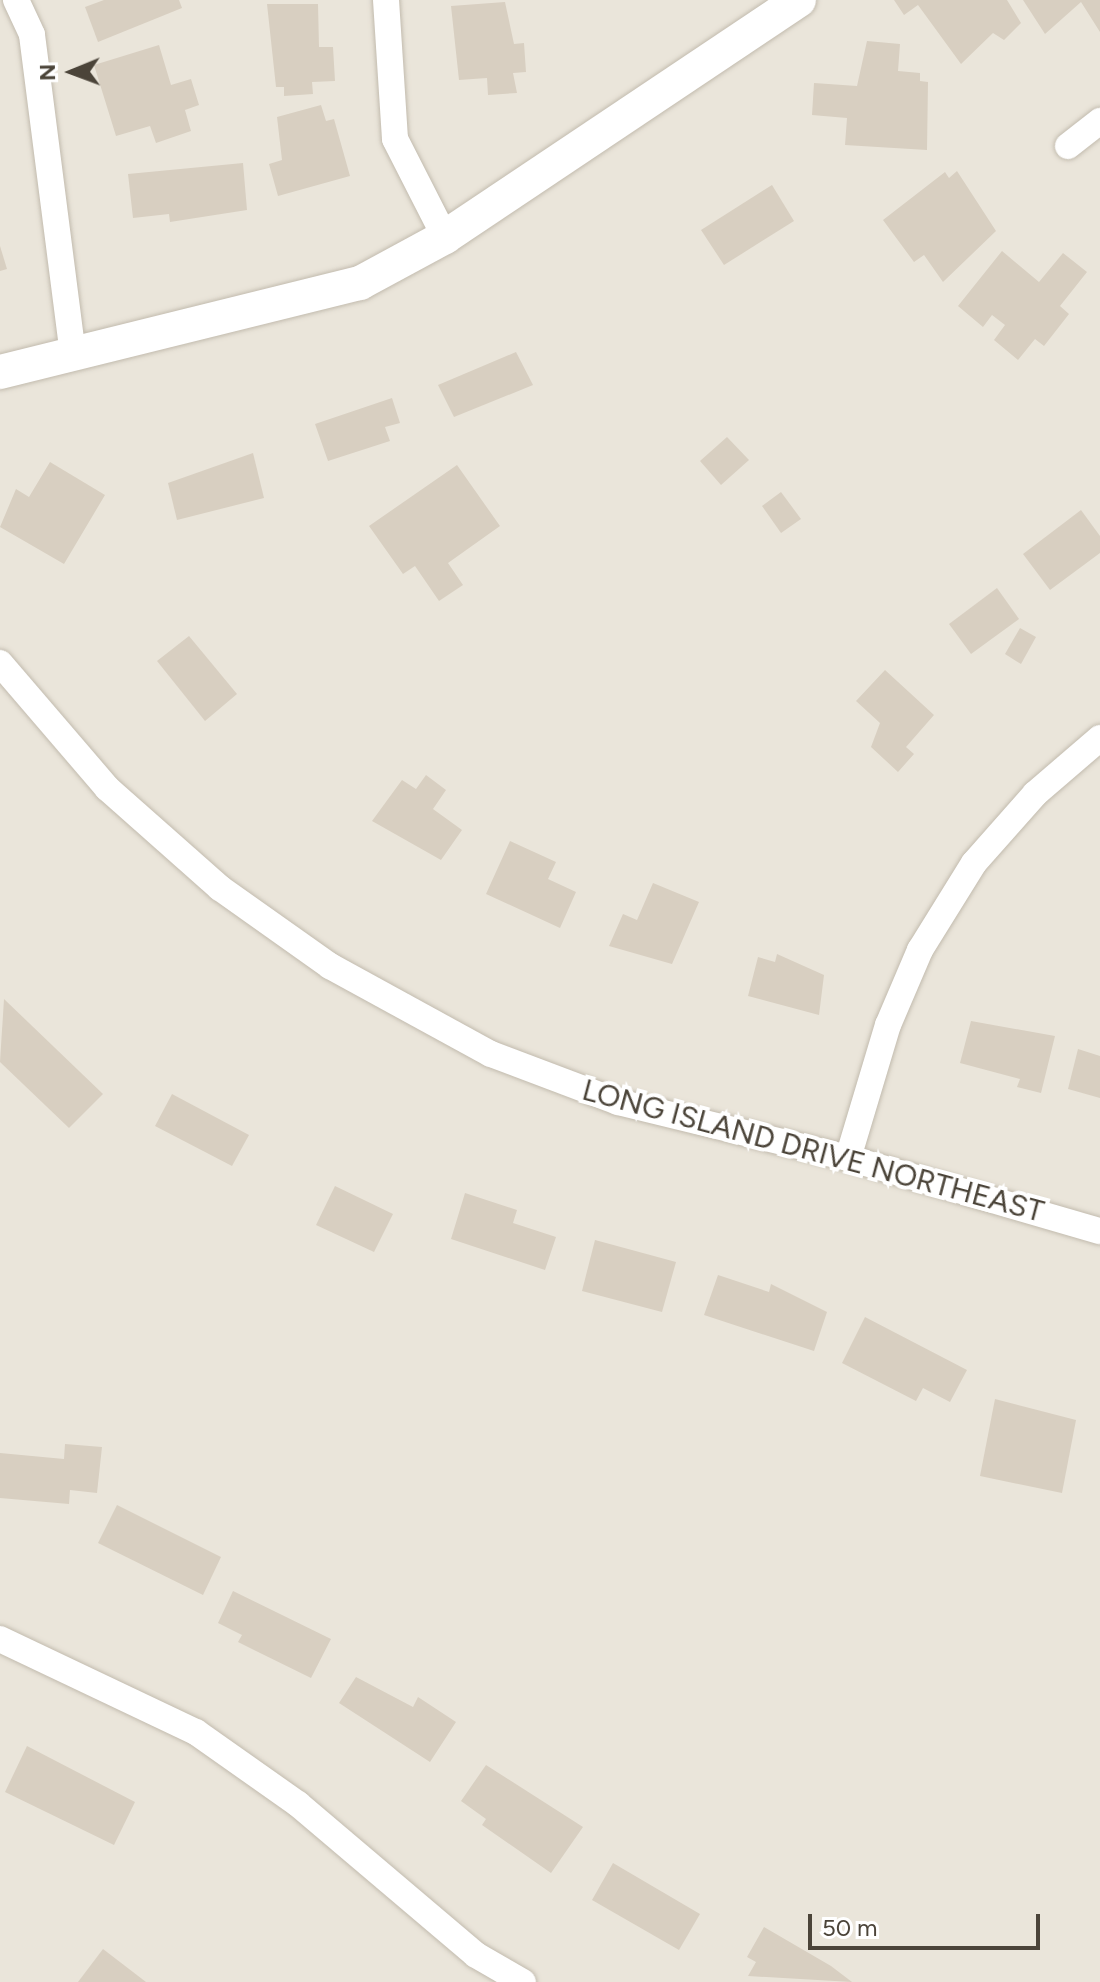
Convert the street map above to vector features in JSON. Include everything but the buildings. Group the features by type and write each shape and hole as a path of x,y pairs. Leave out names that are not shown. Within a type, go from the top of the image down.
{"street":[{"path":"16,0 32,35 73,353"},
{"path":"386,0 395,139 445,237"},
{"path":"0,372 360,283 445,237 799,0"},
{"path":"1068,146 1100,121"},
{"name":"LONG ISLAND DRIVE NORTHEAST","path":"0,663 107,788 220,888 330,966 491,1054 618,1102 848,1158 1100,1231"},
{"path":"848,1158 888,1025 920,950 974,863 1035,794 1100,738"},
{"path":"0,1639 196,1732 298,1804 476,1955 523,1982"}],"shaded area":[{"path":"0,0 1100,0 1100,1982 0,1982"}]}
